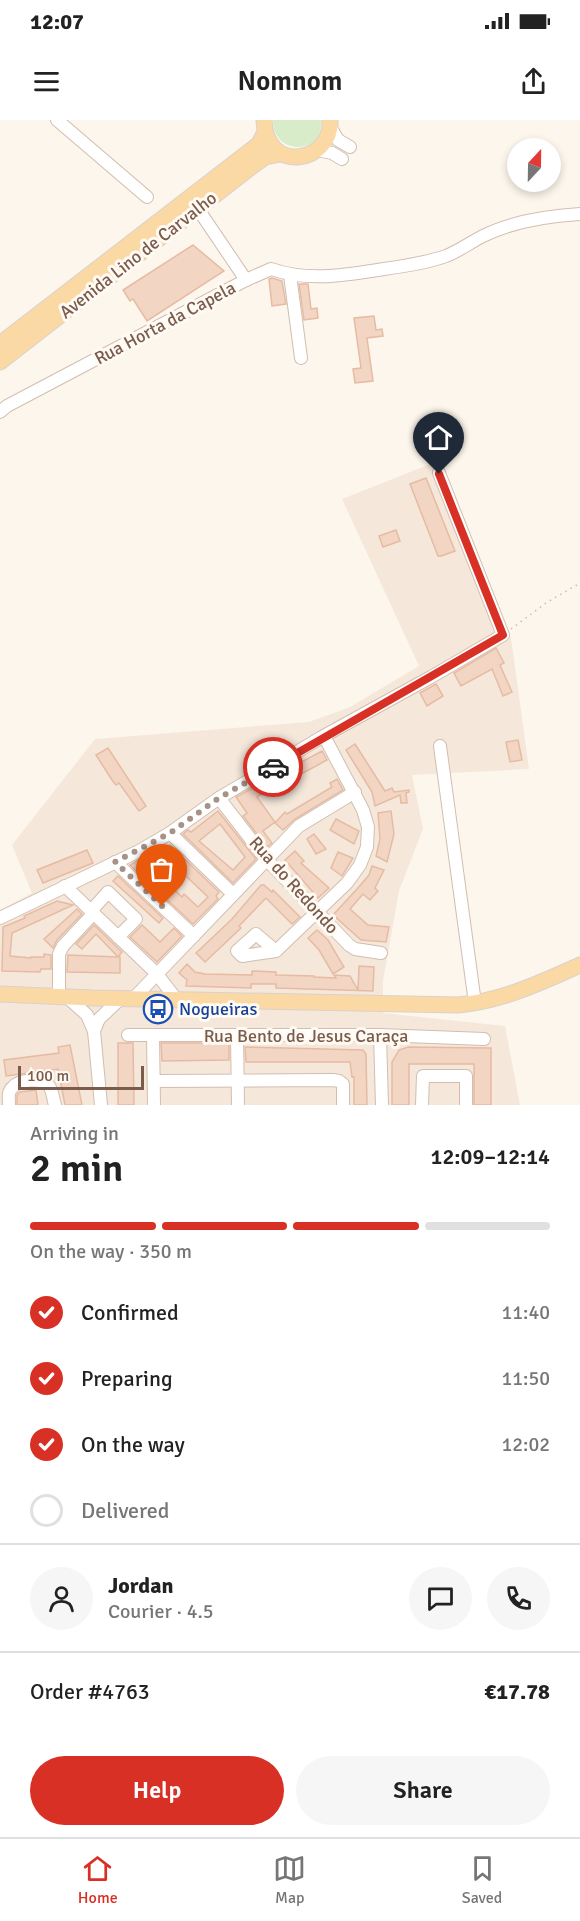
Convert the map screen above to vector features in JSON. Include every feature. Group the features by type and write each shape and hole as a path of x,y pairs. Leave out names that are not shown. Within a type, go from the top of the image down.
{"main road":[{"path":"264,127 270,146 280,154 305,156 317,150 326,140 330,124"},
{"name":"Avenida Lino de Carvalho","path":"0,344 259,144 264,127"},
{"name":"Avenida Lino de Carvalho","path":"0,362 265,157 280,154"},
{"name":"Rua Bento de Jesus Caraça","path":"0,994 127,999 458,1005 521,991 580,965"}],"street":[{"path":"57,120 147,197"},
{"path":"330,124 338,140 350,147"},
{"path":"317,150 332,153 342,159"},
{"path":"198,208 246,280"},
{"name":"Rua Horta da Capela","path":"0,412 7,406 271,269 290,275 310,277 338,276 416,264 448,255 485,235 523,221 552,215 580,214"},
{"path":"290,275 301,358"},
{"path":"0,918 170,833 219,798 503,635 439,474"},
{"path":"276,951 347,884 360,865 367,847 368,827 363,810 324,736"},
{"path":"440,746 475,1003"},
{"path":"97,1025 194,936 299,825 355,792"},
{"name":"Rua do Redondo","path":"219,798 266,859 349,945 355,949 381,953"},
{"path":"170,833 233,894"},
{"path":"115,862 194,936"},
{"path":"65,886 156,973 177,1000"},
{"path":"97,1025 63,997 59,954 63,946 108,892 136,919 118,937"},
{"path":"87,1015 88,1005 92,998 98,1005 101,1105"},
{"name":"Rua Bento de Jesus Caraça","path":"128,1035 380,1035 484,1038"},
{"path":"153,1035 154,1105"},
{"path":"237,1035 238,1105"},
{"path":"380,1035 382,1105"},
{"path":"422,1105 423,1076 466,1076 466,1105"},
{"path":"6,1097 18,1083 40,1081 51,1089 55,1105"},
{"path":"154,1081 339,1081 343,1084 343,1105"}],"path":[{"path":"503,635 546,603 580,583"}],"shaded area":[{"path":"438,461 511,638 529,769 412,775 423,829 399,891 383,981 383,1013 505,1026 520,1105 0,1105 0,910 32,893 12,845 95,739 309,722 350,707 419,666 342,499"}],"green space":[{"path":"273,120 321,120 320,132 315,140 307,145 298,147 289,145 281,141 275,132"}],"building":[{"path":"193,245 224,271 147,321 133,299 130,301 123,290"},
{"path":"269,279 282,281 286,304 272,306"},
{"path":"299,284 308,284 311,309 317,308 318,318 304,320"},
{"path":"374,316 376,330 382,329 383,336 367,338 373,381 355,383 353,369 361,368 354,318"},
{"path":"426,478 455,551 441,556 438,556 410,484"},
{"path":"396,530 400,541 383,547 379,536"},
{"path":"496,648 504,663 500,665 512,692 503,696 492,669 461,686 454,673"},
{"path":"436,684 443,696 427,706 420,693"},
{"path":"518,740 522,760 510,762 506,742"},
{"path":"355,744 385,791 392,788 394,792 409,790 406,793 407,803 401,803 400,795 375,806 372,792 346,750"},
{"path":"108,748 146,806 139,811 119,783 116,785 112,780 96,755"},
{"path":"322,751 327,760 274,789 273,786 257,797 275,822 263,831 272,843 267,847 243,816 247,813 236,797"},
{"path":"337,779 343,790 295,819 283,830 275,823 285,812 287,814 332,787 330,783"},
{"path":"218,811 256,859 233,883 183,834 188,830 191,832","holes":["220,824 245,857 233,870 199,841"]},
{"path":"391,811 394,834 387,862 376,856 380,839 378,813"},
{"path":"336,819 359,831 354,844 330,830"},
{"path":"314,834 326,849 316,854 307,839"},
{"path":"170,845 219,892 216,896 218,899 193,924 130,865 141,859 145,863 157,851 161,854","holes":["167,858 208,897 198,907 184,894 182,897 154,870"]},
{"path":"87,850 93,863 43,883 37,870"},
{"path":"295,851 304,861 301,863 329,888 318,898 285,860"},
{"path":"338,852 353,858 342,876 331,868"},
{"path":"372,866 384,870 375,888 378,891 370,900 363,894 350,909 368,925 389,927 386,942 361,940 333,915 369,875"},
{"path":"118,876 163,918 159,923 113,881"},
{"path":"261,885 272,892 273,890 300,917 292,924 266,898 239,926 241,928 205,962 196,953 232,919"},
{"path":"57,901 73,905 12,933 10,956 31,958 44,957 44,954 51,955 51,969 41,969 40,972 2,971 3,927"},
{"path":"77,909 82,914 57,940 53,948 44,939"},
{"path":"94,925 122,952 118,957 96,934 82,949 76,944"},
{"path":"142,925 160,942 174,928 182,936 157,962 130,937"},
{"path":"317,930 328,940 344,967 333,974 319,950 308,938"},
{"path":"68,955 120,957 120,973 67,972"},
{"path":"187,964 195,972 205,974 252,975 252,971 314,977 350,976 358,990 359,966 374,967 373,991 276,988 276,984 251,984 251,988 186,986 187,980 179,973"},
{"path":"118,1043 133,1043 134,1105 118,1105"},
{"path":"161,1043 229,1043 229,1060 162,1061"},
{"path":"70,1045 82,1105 65,1105 58,1069 6,1076 4,1060 59,1053 58,1047"},
{"path":"245,1047 363,1050 366,1054 367,1105 354,1105 354,1077 352,1077 350,1062 246,1062"},
{"path":"408,1047 491,1048 491,1105 474,1105 474,1064 409,1064 409,1105 392,1105 392,1062 399,1050"},
{"path":"36,1090 38,1105 17,1105 17,1095 20,1092"}],"way so far":[{"path":"162,906 115,862 170,833 219,798 273,767"}],"place":[{"name":"Nogueiras","path":"158,1009"}],"route":[{"path":"273,767 503,635 439,474"}]}
